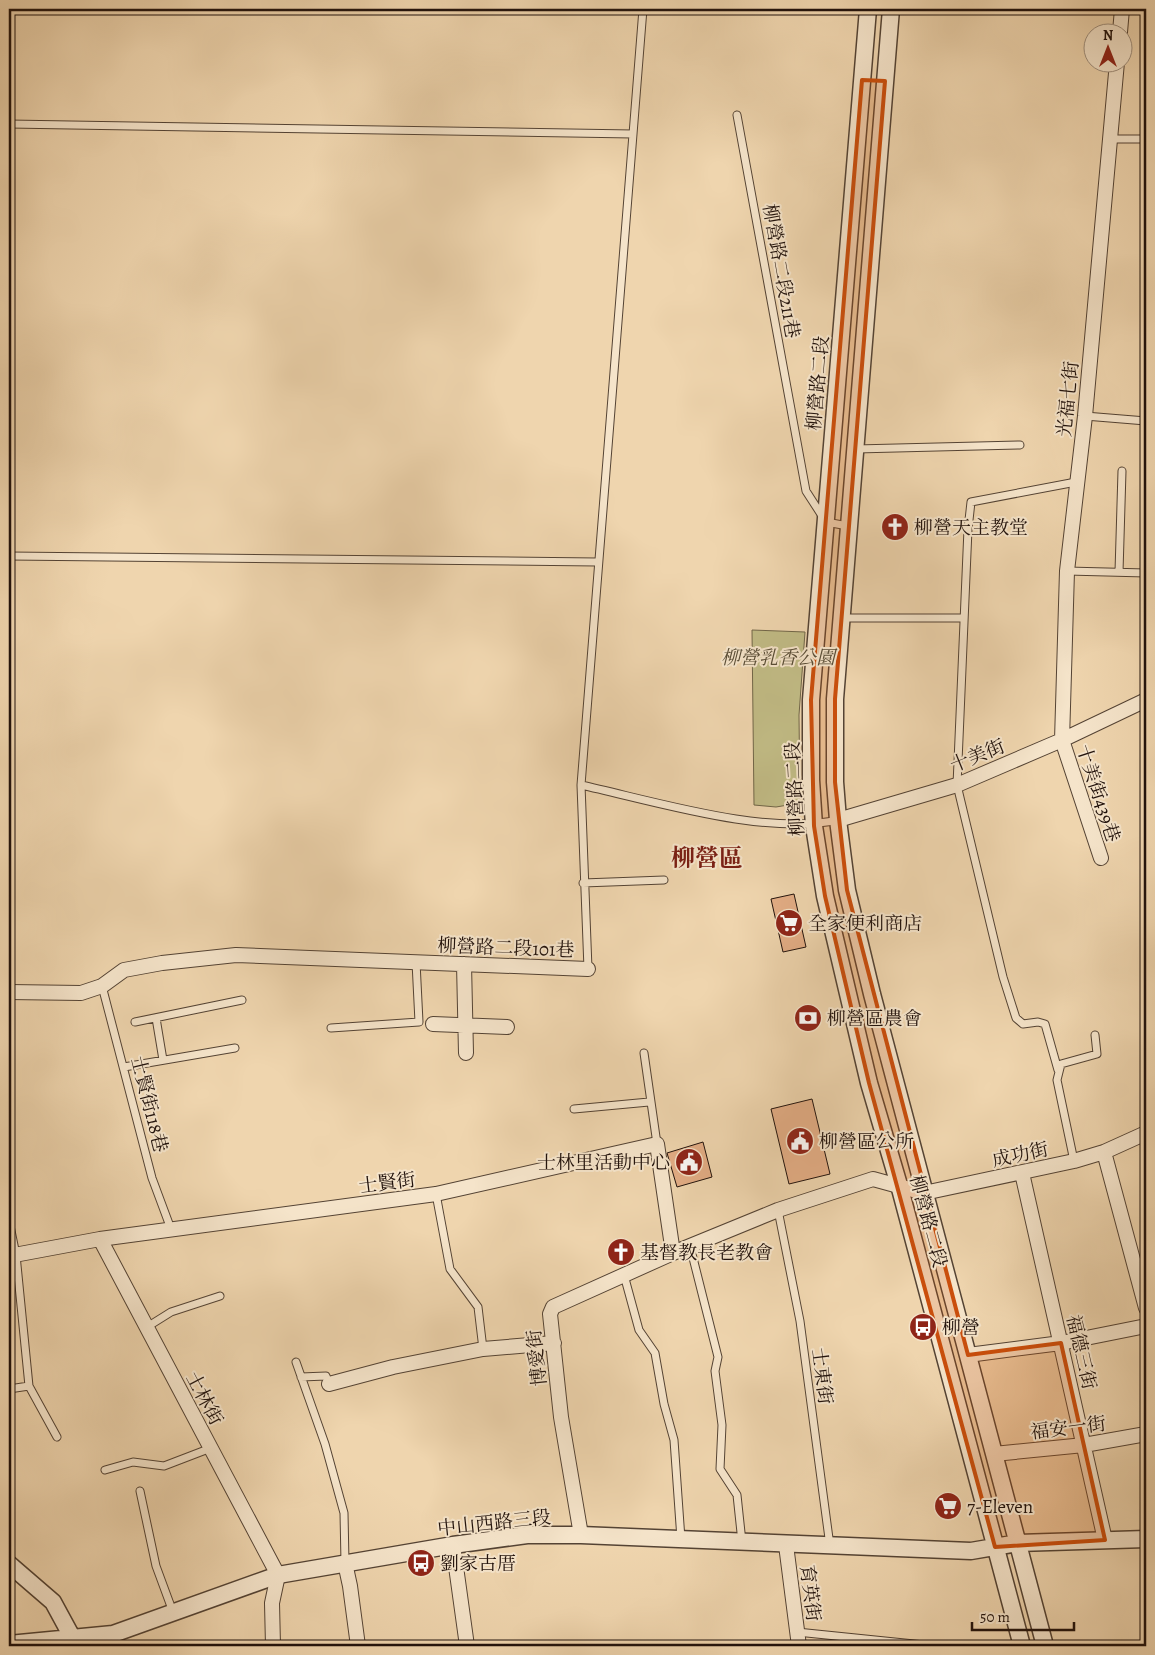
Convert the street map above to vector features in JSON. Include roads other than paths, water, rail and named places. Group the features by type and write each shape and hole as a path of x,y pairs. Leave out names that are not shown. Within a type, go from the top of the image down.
{"street":[{"name":"柳營路二段","path":"868,9 811,700 811,780 814,826 825,896 869,1083 899,1185 1022,1646"},
{"name":"柳營路二段","path":"891,9 835,699 835,782 838,820 847,890 872,994 1045,1646"},
{"path":"1121,22 1122,9"},
{"name":"光福七街","path":"1062,740 1067,571 1085,416 1116,72"},
{"path":"862,80 885,81"},
{"name":"十美街","path":"838,820 957,785 1062,740 1146,700"},
{"name":"十美街439巷","path":"1062,740 1101,858"},
{"name":"柳營路二段101巷","path":"9,992 82,993 102,986 124,970 162,962 236,955 588,969"},
{"path":"464,964 466,1053"},
{"path":"433,1024 507,1027"},
{"name":"成功街","path":"899,1185 924,1193 1022,1173 1104,1152 1146,1133"},
{"path":"657,1144 673,1253"},
{"name":"士賢街","path":"12,1255 100,1238 436,1194 657,1144"},
{"path":"1104,1152 1146,1308"},
{"name":"福德三街","path":"1022,1173 1105,1540"},
{"name":"博愛街","path":"581,1534 561,1417 550,1314 553,1307 673,1253 778,1210 873,1179 899,1185"},
{"name":"士林街","path":"100,1238 278,1575"},
{"path":"968,1355 1061,1343 1146,1326"},
{"path":"329,1384 394,1367 484,1349 554,1342"},
{"name":"福安一街","path":"994,1454 1084,1445 1146,1434"},
{"name":"中山西路三段","path":"9,1644 75,1642 113,1634 278,1575 453,1546 528,1536 581,1534 786,1545 971,1551 1018,1543 1146,1539"},
{"name":"育英街","path":"786,1545 798,1639"},
{"path":"453,1546 467,1646"},
{"path":"345,1563 358,1646"},
{"path":"9,1564 53,1602 75,1642"},
{"path":"273,1646 272,1603 278,1575"}],"lane":[{"name":"柳營路二段101巷","path":"588,969 583,883 581,785 597,562 643,9"},
{"name":"柳營路二段211巷","path":"737,115 806,491 826,522"},
{"path":"9,124 633,134"},
{"path":"1111,139 1146,139"},
{"path":"1085,416 1146,420"},
{"path":"855,449 1020,445"},
{"path":"1119,572 1122,471"},
{"path":"1058,1070 1045,1024 1023,1024 1016,1018 1003,977 957,785 971,502 1076,482"},
{"path":"826,522 849,526"},
{"path":"9,556 597,562"},
{"path":"1067,571 1146,573"},
{"path":"842,618 964,618"},
{"path":"581,785 735,819 814,826"},
{"name":"十美街","path":"814,826 838,820"},
{"path":"583,883 664,880"},
{"path":"331,1028 419,1022 416,962"},
{"name":"士賢街118巷","path":"102,986 152,1178 171,1229"},
{"path":"135,1022 242,1000"},
{"path":"156,1018 163,1060"},
{"path":"1074,1161 1056,1080 1061,1064 1097,1054 1095,1035"},
{"path":"124,1066 235,1048"},
{"path":"644,1053 657,1144"},
{"path":"574,1109 650,1102"},
{"path":"436,1194 450,1269 478,1307 484,1349"},
{"name":"士東街","path":"778,1210 800,1321 830,1546"},
{"path":"9,1221 29,1386 57,1437"},
{"path":"690,1246 718,1357 715,1371 722,1425 720,1469 737,1495 742,1542"},
{"path":"624,1275 639,1330 655,1352 664,1404 674,1440 682,1539"},
{"path":"147,1328 171,1312 220,1296"},
{"path":"296,1362 325,1444 344,1513 345,1563"},
{"path":"301,1377 326,1376 329,1384"},
{"path":"9,1389 29,1386"},
{"path":"105,1470 133,1462 164,1466 211,1448"},
{"path":"140,1491 156,1566 173,1612"},
{"path":"798,1639 924,1645"}],"place":[{"name":"柳營天主教堂","path":"895,527"},
{"name":"全家便利商店","path":"789,923"},
{"name":"柳營區農會","path":"808,1018"},
{"name":"柳營區公所","path":"800,1141"},
{"name":"士林里活動中心","path":"689,1162"},
{"name":"基督教長老教會","path":"621,1252"},
{"name":"柳營","path":"923,1327"},
{"name":"7-Eleven","path":"948,1506"},
{"name":"劉家古厝","path":"421,1563"}],"district":[{"name":"柳營區","path":"707,858"}],"park label":[{"name":"柳營乳香公園","path":"778,657"}]}
